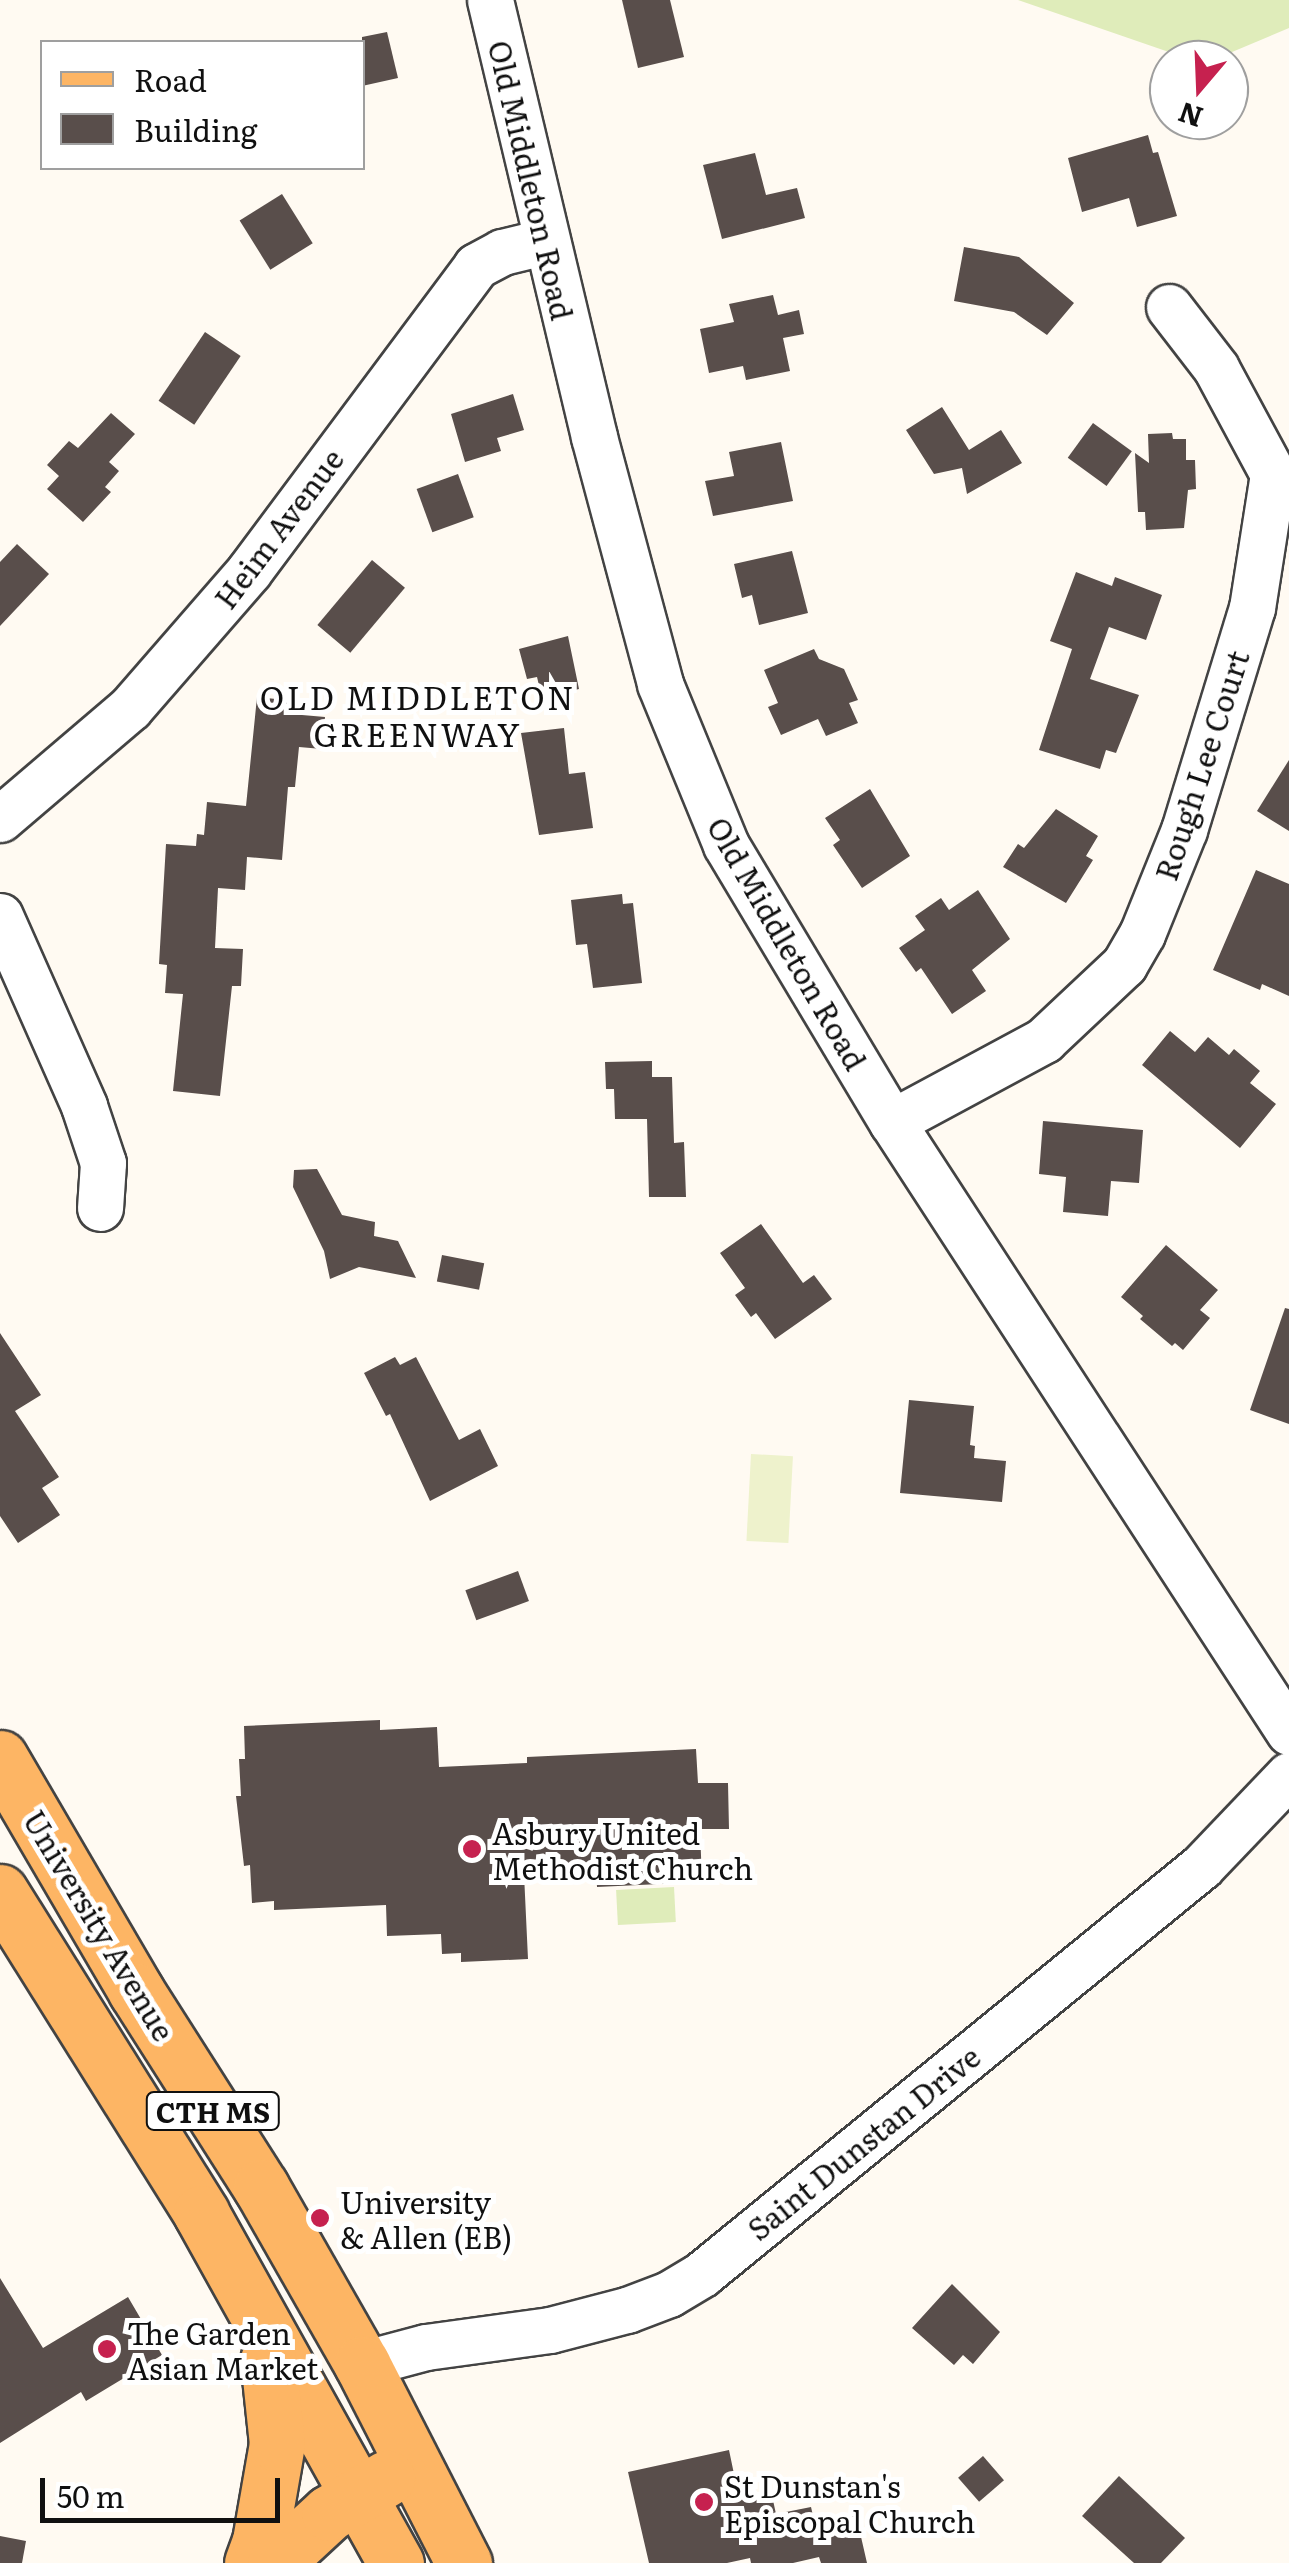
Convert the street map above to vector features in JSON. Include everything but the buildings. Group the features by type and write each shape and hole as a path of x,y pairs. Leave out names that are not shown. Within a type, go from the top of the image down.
{"main road":[{"name":"University Avenue","path":"0,1758 136,1991 262,2187 362,2364 464,2563"},
{"name":"University Avenue","path":"0,1892 158,2141 258,2317 355,2494 377,2556"},
{"path":"252,2563 260,2541 277,2444 274,2384 258,2317"},
{"path":"275,2563 355,2494 424,2488"},
{"path":"377,2556 424,2488"}],"street":[{"name":"Old Middleton Road","path":"490,0 660,684 726,846 892,1122 1289,1732"},
{"name":"Heim Avenue","path":"0,819 130,708 250,571 476,266 502,252 547,241"},
{"name":"Rough Lee Court","path":"892,1122 1044,1040 1124,965 1142,934 1184,830 1252,608 1273,474 1216,368 1169,307"},
{"path":"0,916 90,1125 103,1163 100,1208"},
{"name":"Saint Dunstan Drive","path":"362,2364 426,2347 550,2330 626,2310 669,2294 702,2274 1202,1866 1289,1775"}],"green space":[{"path":"1018,0 1289,0 1289,28 1249,45 1249,40 1149,40 1149,45"},
{"path":"751,1454 793,1456 788,1543 746,1541"},
{"path":"674,1887 676,1922 618,1925 616,1890"}],"place":[{"name":"Asbury United Methodist Church","path":"472,1849"},
{"name":"University & Allen (EB)","path":"320,2218"},
{"name":"The Garden Asian Market","path":"107,2349"},
{"name":"St Dunstan's Episcopal Church","path":"704,2502"}],"district":[{"name":"OLD MIDDLETON GREENWAY","path":"418,716"}]}
